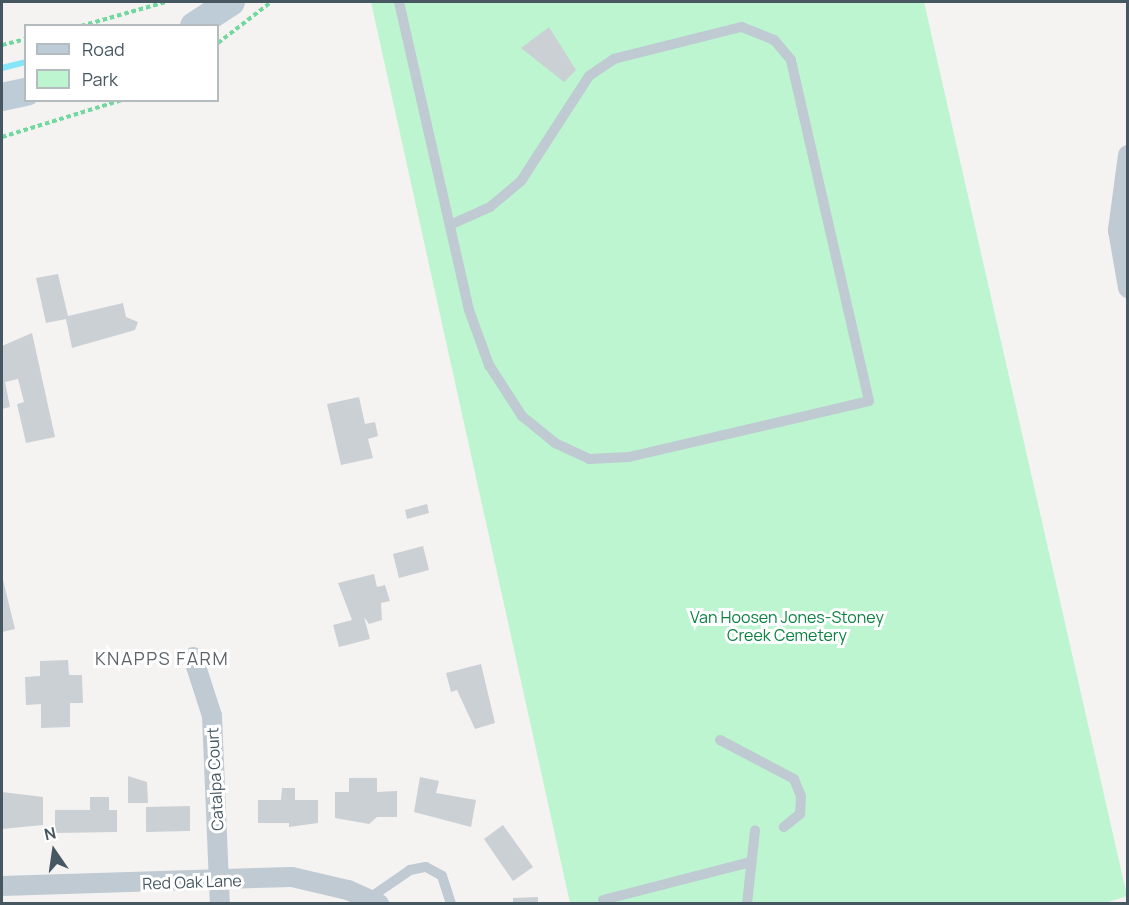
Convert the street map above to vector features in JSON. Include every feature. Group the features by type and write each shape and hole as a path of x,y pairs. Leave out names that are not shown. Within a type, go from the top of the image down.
{"street":[{"path":"197,24 231,2"},
{"path":"2,97 24,92"},
{"path":"1128,155 1118,220 1128,288"},
{"name":"Catalpa Court","path":"192,657 212,716 221,882 220,903"},
{"name":"Red Oak Lane","path":"2,886 221,882 292,877 374,901"}],"lane":[{"path":"399,2 469,310 489,365 522,416 555,443 589,459 629,457 869,401 791,60 774,40 741,27 614,59 582,84 521,181 490,207 450,225"},
{"path":"720,740 794,779 801,796 800,814 784,827"},
{"path":"747,903 755,830"},
{"path":"603,900 751,862"},
{"path":"374,901 410,870 426,867 442,876 451,903"}],"path":[{"path":"88,24 166,2"},
{"path":"2,45 24,40"},
{"path":"2,137 116,102"}],"green space":[{"name":"Van Hoosen Jones-Stoney Creek Cemetery","path":"371,2 924,2 1127,896 1102,904 570,903"}],"building":[{"path":"549,27 576,70 564,82 521,48"},
{"path":"58,274 68,316 123,303 126,317 138,322 135,330 72,348 66,319 46,323 36,278"},
{"path":"32,333 55,437 26,443 17,404 24,402 18,379 5,382 10,407 2,409 2,346"},
{"path":"359,397 365,424 375,422 378,436 368,439 373,458 341,465 327,404"},
{"path":"427,504 429,513 407,519 405,510"},
{"path":"423,546 429,570 399,578 393,554"},
{"path":"374,574 377,587 385,585 390,601 381,603 382,620 369,624 364,617 370,639 339,647 333,625 352,620 338,583"},
{"path":"2,576 15,629 2,632"},
{"path":"68,660 69,675 82,675 83,703 70,703 70,727 41,728 41,704 26,705 25,677 40,676 40,661"},
{"path":"481,664 495,723 475,729 457,690 451,692 446,673"},
{"path":"128,776 147,782 148,803 128,803"},
{"path":"420,777 439,781 436,793 476,800 471,827 414,812"},
{"path":"349,778 377,778 377,792 397,791 397,817 377,817 369,824 335,818 335,792 349,792"},
{"path":"282,788 295,788 295,800 318,800 318,823 289,827 289,823 258,823 258,800 281,800"},
{"path":"2,792 43,797 43,825 2,829"},
{"path":"90,797 109,797 109,810 117,810 117,832 55,833 55,810 90,810"},
{"path":"190,806 190,831 146,832 146,807"},
{"path":"503,825 533,867 513,881 484,839"},
{"path":"538,897 538,904 513,904 513,898"}],"waterway":[{"path":"2,68 24,62"}],"district":[{"name":"KNAPPS FARM","path":"162,658"}]}
